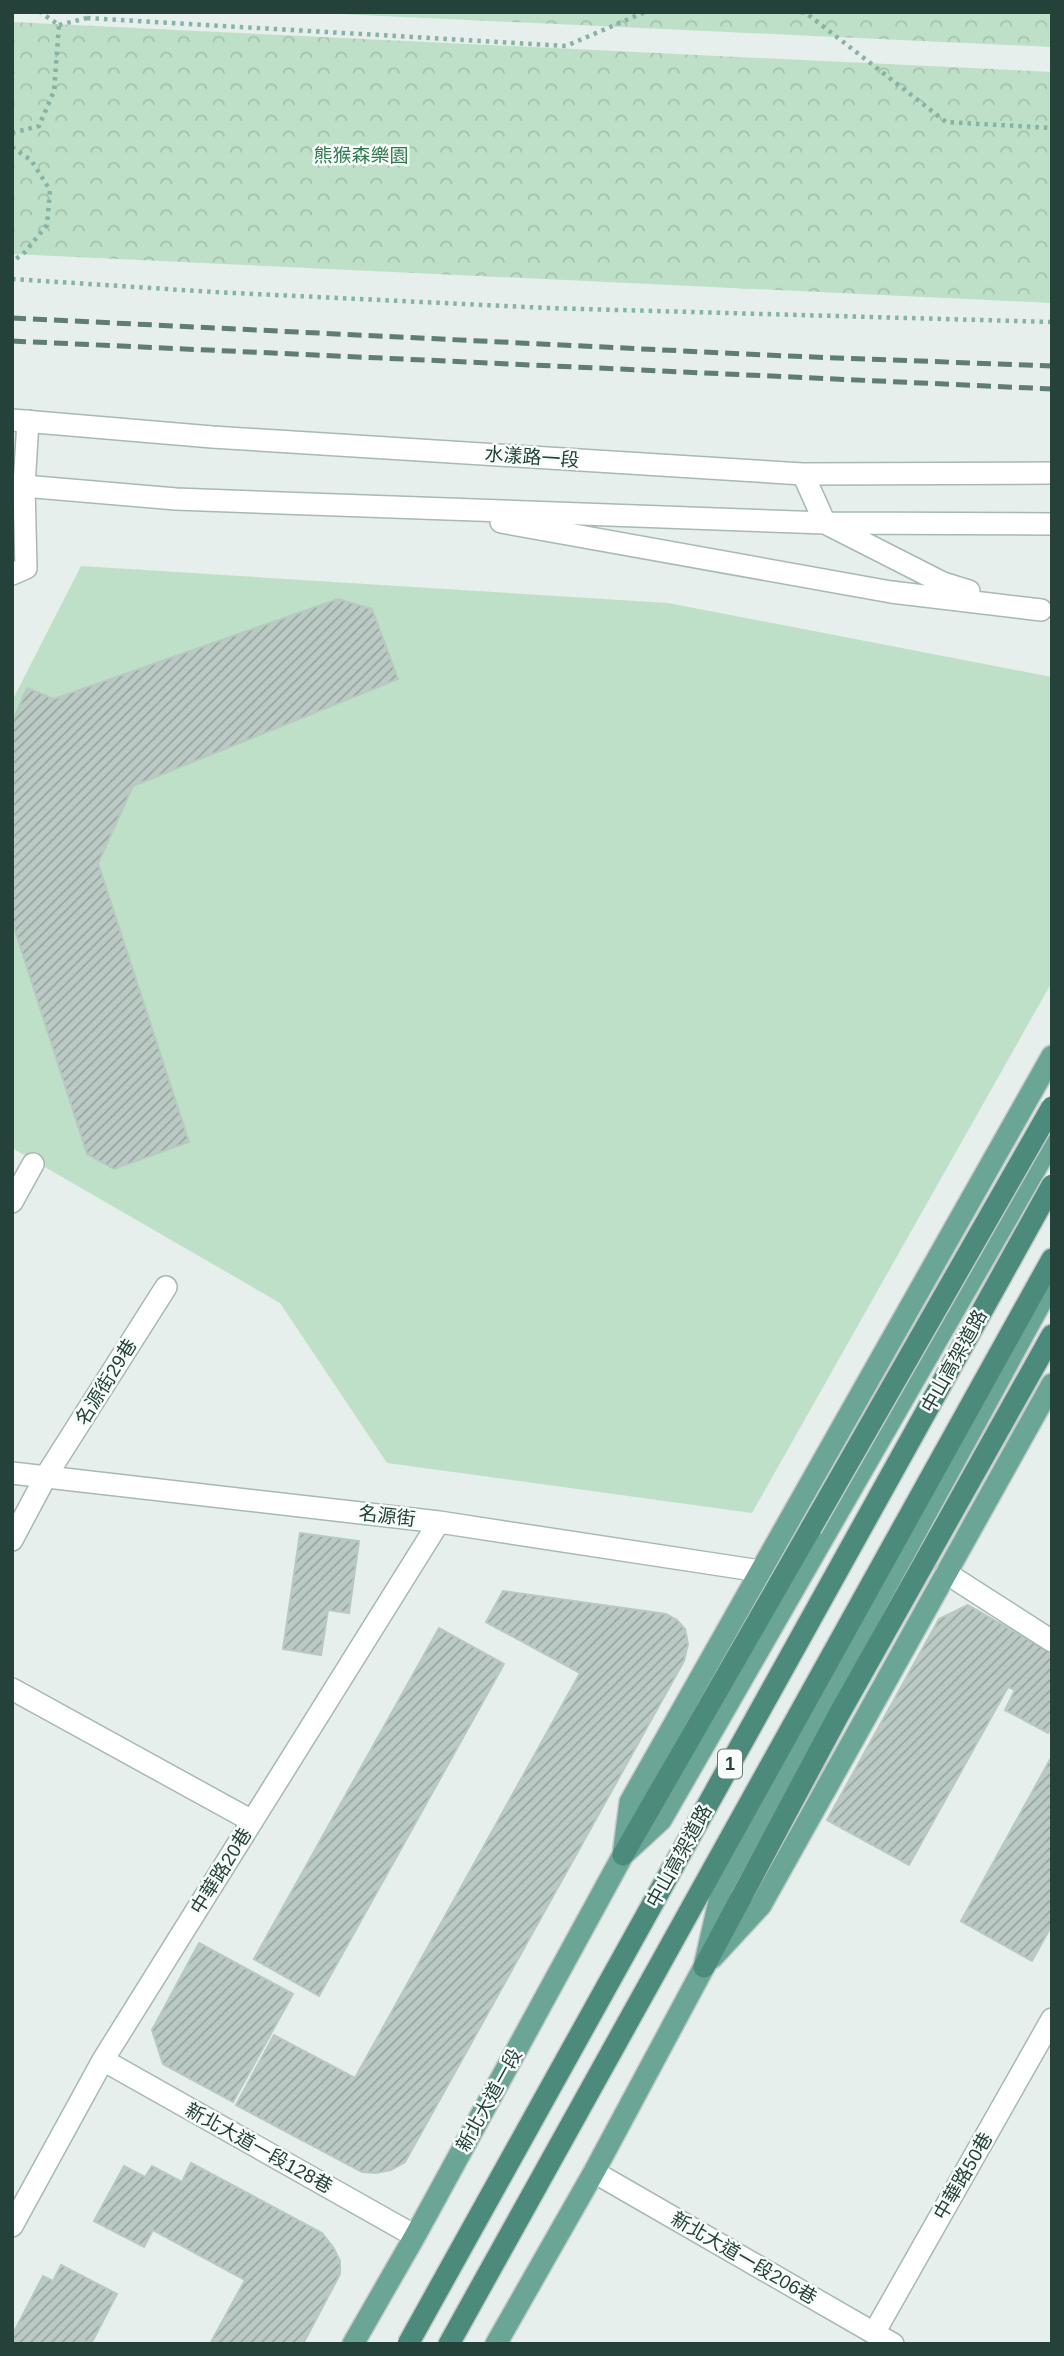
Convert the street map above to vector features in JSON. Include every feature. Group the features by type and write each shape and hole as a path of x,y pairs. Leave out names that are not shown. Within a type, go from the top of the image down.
{"highway":[{"name":"1","path":"623,1855 1052,1107"},
{"name":"中山高架道路","path":"408,2344 1052,1185"},
{"name":"中山高架道路","path":"449,2344 1052,1259"},
{"path":"704,1967 838,1716 1052,1335"}],"main road":[{"name":"1","path":"623,1855 630,1802 1052,1056"},
{"name":"1","path":"623,1855 661,1820 1052,1140"},
{"path":"704,1967 722,1888 1052,1282"},
{"path":"496,2344 594,2172 704,1967 761,1906 1052,1384"},
{"name":"新北大道一段","path":"358,2337 623,1855"}],"street":[{"name":"水漾路一段","path":"20,420 212,437 803,474 1052,473"},
{"path":"12,574 26,568 18,486 20,420"},
{"path":"803,474 825,523 943,583 1046,612"},
{"path":"18,486 176,499 825,523 1052,524"},
{"path":"425,508 891,592 1046,612"},
{"path":"12,1202 33,1164"},
{"name":"名源街29巷","path":"12,1540 46,1476 166,1287"},
{"name":"名源街","path":"12,1473 439,1522 760,1571"},
{"name":"中華路20巷","path":"12,2226 103,2060 439,1522"},
{"path":"946,1573 1052,1641"},
{"path":"12,1689 252,1821"},
{"name":"中華路50巷","path":"874,2333 1052,2020"},
{"name":"新北大道一段128巷","path":"103,2060 415,2236"},
{"name":"新北大道一段206巷","path":"594,2172 893,2344"}],"path":[{"path":"40,12 59,24"},
{"path":"59,24 87,15 565,46 645,12"},
{"path":"801,12 806,13 946,122 1052,128"},
{"path":"12,133 40,126 54,91 59,24"},
{"path":"12,147 31,160 50,190 47,225 25,252 12,262"},
{"path":"12,279 213,292 547,308 1052,322"}],"green space":[{"path":"296,12 1052,12 1052,47"},
{"name":"熊猴森樂園","path":"12,22 1052,72 1052,303 12,254"},
{"path":"81,566 668,603 1052,677 1052,982 752,1513 387,1463 280,1303 12,1148 12,701"}],"building":[{"path":"338,599 372,609 398,679 133,786 98,863 189,1142 114,1169 87,1154 12,921 12,723 27,688 54,699"},
{"path":"300,1533 359,1541 349,1613 328,1610 321,1655 283,1649"},
{"path":"503,1591 666,1614 677,1620 685,1629 688,1644 684,1661 405,2162 391,2170 362,2172 236,2105 274,2035 355,2078 580,1673 486,1622"},
{"path":"968,1605 1052,1653 1052,1727 1048,1733 1005,1710 1015,1690 1008,1687 909,1865 827,1820 939,1619"},
{"path":"439,1628 504,1664 319,1996 254,1959"},
{"path":"1052,1756 1052,1925 1032,1961 961,1921"},
{"path":"199,1943 293,1994 233,2102 163,2064 152,2030"},
{"path":"191,2163 322,2233 333,2247 340,2261 340,2274 303,2344 210,2344 245,2280 153,2230 144,2247 94,2221 124,2166 145,2177 152,2166 182,2182"},
{"path":"61,2265 117,2294 91,2344 84,2340 81,2344 12,2344 12,2329 15,2330 43,2276 53,2281"}],"railway":[{"path":"12,318 786,356 1052,366"},
{"path":"12,341 1052,389"}]}
